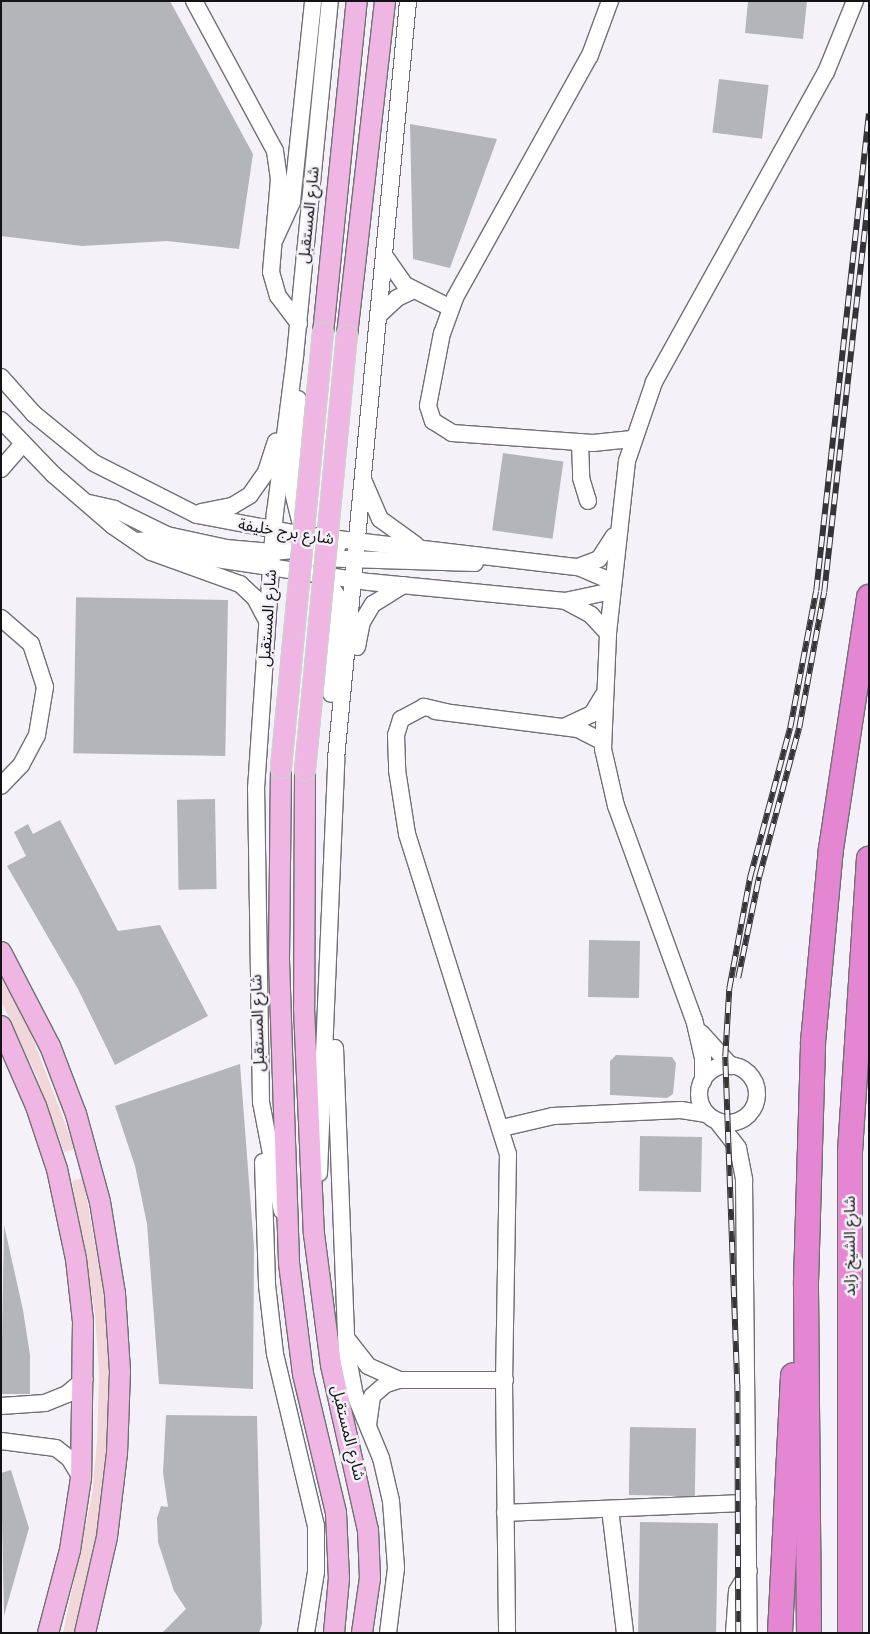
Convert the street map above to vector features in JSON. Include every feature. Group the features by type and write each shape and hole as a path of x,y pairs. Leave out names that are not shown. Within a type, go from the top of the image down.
{"highway":[{"path":"809,1633 806,1282 810,1106 823,922 869,597"},
{"name":"شارع الشيخ زايد","path":"850,1633 850,1152 869,859"},
{"path":"780,1633 790,1409 806,1282"}],"main road":[{"name":"شارع المستقبل","path":"333,1629 340,1556 336,1513 298,1347 288,1234 279,988 281,768 357,1"},
{"name":"شارع المستقبل","path":"364,1630 370,1578 367,1522 331,1365 314,1234 304,1008 305,770 347,335 385,1"},
{"path":"1,952 50,1046 76,1114 100,1202 115,1294 120,1372 118,1453 107,1537 84,1633"},
{"path":"1,1026 42,1122 64,1199 80,1290 85,1379 81,1478 70,1550 48,1633"}],"street":[{"path":"272,243 292,202 313,1"},
{"name":"شارع المستقبل","path":"288,1234 272,1169 261,1102 255,852 274,531 286,414 299,324 330,1"},
{"name":"شارع المستقبل","path":"314,1234 324,1111 336,759 408,1"},
{"path":"610,1 590,55 453,303 432,376 436,405 443,418 474,433 586,442 632,439"},
{"path":"749,1633 744,1172 738,1148 702,1105 703,1058 694,1020 614,799 602,741 604,692 619,527 627,461 632,439 661,370 826,72 855,1"},
{"path":"195,2 274,151 279,179 272,243 274,284 282,304 299,324"},
{"path":"384,255 393,271 416,292 453,303"},
{"path":"378,316 397,298 416,292"},
{"path":"295,356 298,395 292,488 310,554 337,596 330,709 336,759"},
{"name":"شارع برج خليفة","path":"1,377 34,414 73,448 128,483 180,509 274,531 578,567 613,586"},
{"path":"180,509 212,512 232,506 250,495 266,472 286,414"},
{"path":"1,420 23,444 85,501 151,552 240,584 255,598 267,624"},
{"path":"586,442 627,461"},
{"path":"586,442 581,478 588,501"},
{"path":"1,469 23,444"},
{"path":"363,466 367,494 380,519 404,539 432,550"},
{"path":"85,501 114,509 168,535 324,574 404,585 565,602 592,615 608,633"},
{"path":"578,567 605,554 619,527"},
{"path":"274,531 354,579"},
{"path":"135,541 151,540 196,555 272,560 310,554 356,542"},
{"path":"310,554 355,559 449,564 512,560"},
{"path":"342,694 368,610 387,592 404,585"},
{"path":"565,602 613,586"},
{"path":"1,618 31,644 45,687 38,736 21,765 1,786"},
{"path":"561,727 592,714 604,692"},
{"path":"507,1633 505,1380 510,1188 500,1122 407,834 400,802 396,753 410,722 424,713 446,712 561,727 593,733 602,741"},
{"path":"328,966 335,1037 347,1339 353,1387 382,1458 394,1523 394,1590 388,1633"},
{"path":"500,1122 553,1116 663,1111 712,1118 727,1123 746,1118 757,1101 754,1082 749,1074 731,1066 705,1040 694,1020"},
{"path":"663,1111 702,1083 714,1069 731,1066"},
{"path":"261,1102 271,1323 281,1389 308,1482 316,1526 316,1572 306,1633"},
{"path":"347,1339 368,1366 399,1380"},
{"path":"1,1406 45,1403 67,1394 85,1379"},
{"path":"368,1425 372,1396 386,1384 399,1380 505,1380"},
{"path":"1,1441 56,1448 69,1458 81,1478"},
{"path":"505,1514 748,1503"},
{"path":"610,1509 625,1633"},
{"path":"734,1633 737,1591 749,1571"}],"shaded area":[{"path":"1,977 26,1021 75,1149 64,1152 37,1077 1,1001"},
{"path":"83,1178 107,1310 111,1371 109,1441 104,1498 77,1633 63,1633 92,1495 97,1441 99,1374 95,1314 72,1181"}],"building":[{"path":"1,1 170,1 253,154 239,249 167,241 82,246 1,236"},
{"path":"748,1 807,1 803,39 745,33"},
{"path":"719,79 769,85 762,139 712,133"},
{"path":"410,124 497,139 450,268 413,259"},
{"path":"503,453 563,461 553,539 492,530"},
{"path":"76,597 228,600 225,756 73,753"},
{"path":"215,799 217,889 179,890 177,800"},
{"path":"60,820 118,931 160,925 208,1016 115,1065 78,989 7,866 26,856 14,832 28,824 33,834"},
{"path":"589,940 640,941 639,998 588,997"},
{"path":"616,1055 672,1057 676,1063 673,1094 667,1098 610,1095 610,1061"},
{"path":"240,1064 254,1247 253,1389 159,1384 147,1224 135,1166 115,1106"},
{"path":"640,1136 702,1137 701,1192 639,1191"},
{"path":"4,1225 23,1310 30,1355 30,1394 1,1394"},
{"path":"166,1415 257,1416 262,1624 259,1633 162,1633 186,1609 174,1591 158,1542 157,1518 161,1506 168,1507 163,1473"},
{"path":"630,1427 696,1428 695,1496 629,1495"},
{"path":"11,1470 29,1528 4,1616 1,1473"},
{"path":"640,1522 718,1523 716,1633 638,1633"}],"railway":[{"path":"738,1633 737,1385 725,1057 729,989 750,877 790,728 816,591 869,114"},
{"path":"738,978 759,877 799,728 824,592 869,190"}]}
